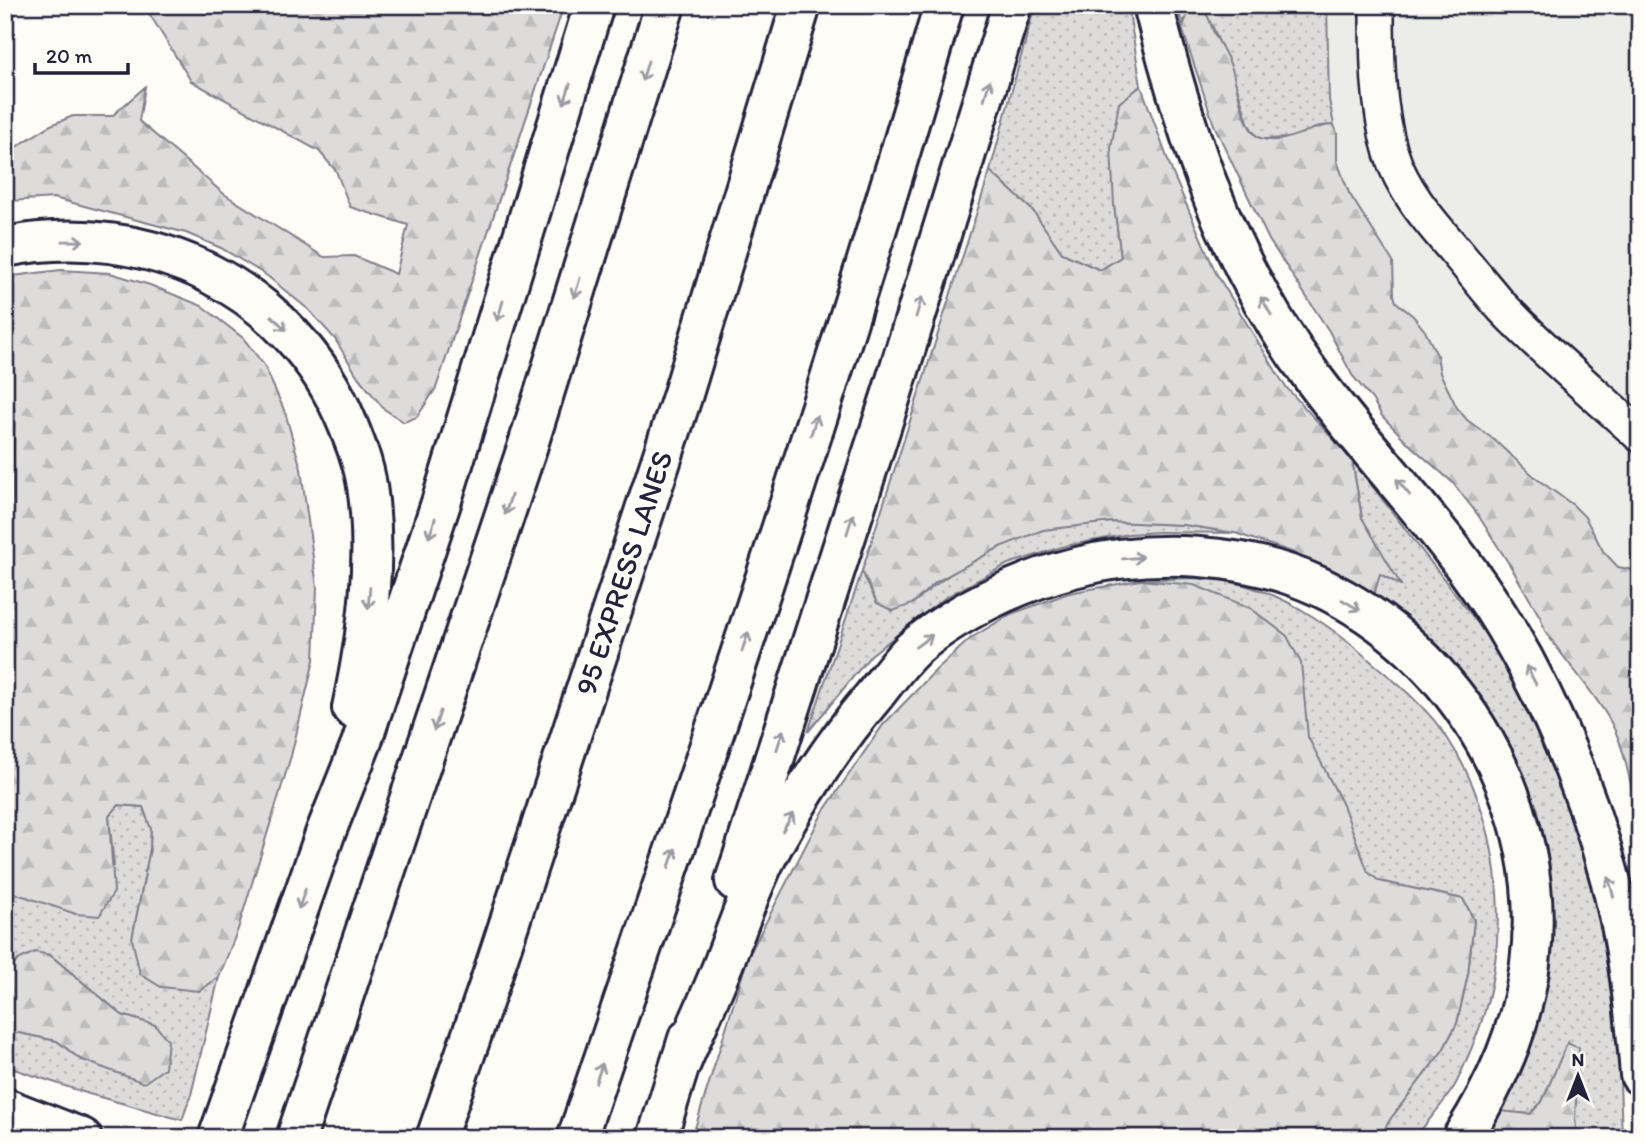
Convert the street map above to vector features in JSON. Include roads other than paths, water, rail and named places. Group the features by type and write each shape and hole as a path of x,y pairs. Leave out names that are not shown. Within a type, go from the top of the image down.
{"highway":[{"path":"218,1138 325,834 361,744 441,503 594,5"},
{"path":"296,1138 360,954 527,448 664,5"},
{"name":"95 EXPRESS LANES","path":"436,1138 682,397 802,5"},
{"path":"578,1138 744,647 905,140 944,5"},
{"path":"657,1138 1012,5"},
{"path":"1153,5 1172,82 1204,179 1230,239 1268,310 1313,378 1450,545 1504,624 1534,680 1564,746 1598,837 1620,920 1634,1005 1640,1075"},
{"path":"5,247 76,240 112,242 157,252 207,272 248,296 284,326 314,362 339,403 358,448 367,485 372,542 369,599 359,676 325,834"},
{"path":"681,1063 765,860 855,718 913,650 949,624 997,596 1049,574 1103,560 1158,555 1212,558 1266,568 1318,586 1367,614 1411,649 1450,689 1474,721 1498,765 1513,802 1525,851 1532,911 1530,962 1521,1013 1504,1061 1487,1099 1462,1138"},
{"path":"5,1108 82,1138"}],"street":[{"path":"1377,5 1377,57 1381,102 1391,153 1399,175 1415,200 1502,306 1562,365 1640,435"}]}
